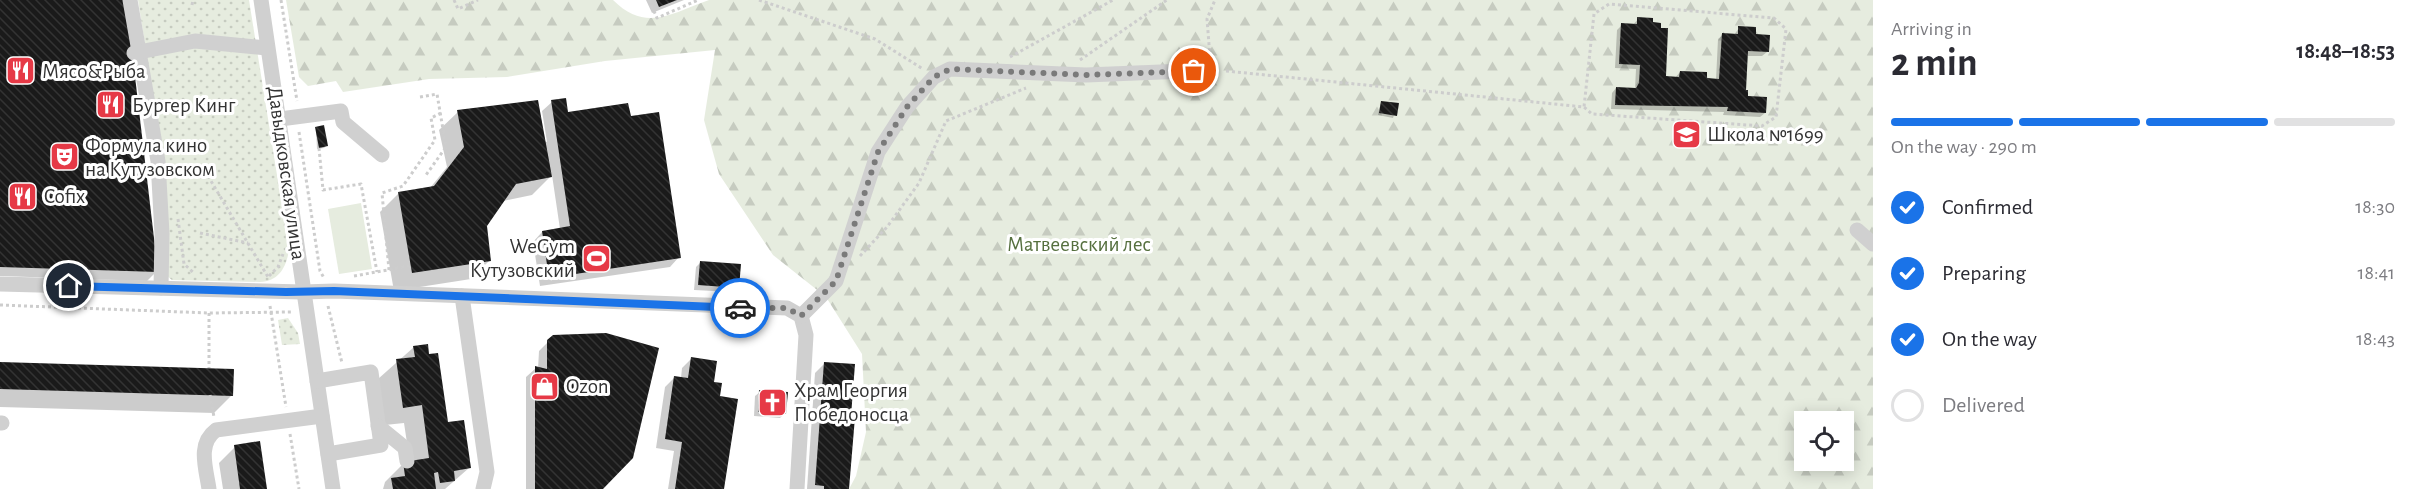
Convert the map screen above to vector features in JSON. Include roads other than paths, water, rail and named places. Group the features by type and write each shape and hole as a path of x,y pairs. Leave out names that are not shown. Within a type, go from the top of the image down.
{"street":[{"path":"130,0 137,53 158,161 162,234 161,288"},
{"name":"Давыдковская улица","path":"261,0 333,489"},
{"path":"137,53 195,41 238,43 267,48"},
{"path":"801,316 836,281 878,152 907,107 934,77 950,69 1058,74 1152,74 1211,70"},
{"path":"280,119 341,111 344,122 382,155"},
{"path":"1857,230 1873,244"},
{"path":"0,284 303,292 353,291 704,307 787,308 801,316 806,334 797,489"},
{"path":"462,296 487,472 483,489"},
{"path":"317,381 371,372 381,445 328,454"},
{"path":"209,489 203,447 208,436 216,430 322,416"},
{"path":"378,426 405,448 407,461"}],"place":[{"name":"Мясо&Рыба","path":"21,71"},
{"name":"Бургер Кинг","path":"111,105"},
{"name":"Школа №1699","path":"1686,134"},
{"name":"Формула кино на Кутузовском","path":"64,157"},
{"name":"Cofix","path":"23,196"},
{"name":"WeGym Кутузовский","path":"596,258"},
{"name":"Ozon","path":"545,386"},
{"name":"Храм Георгия Победоносца","path":"773,402"}],"park label":[{"name":"Матвеевский лес","path":"1079,244"}]}
